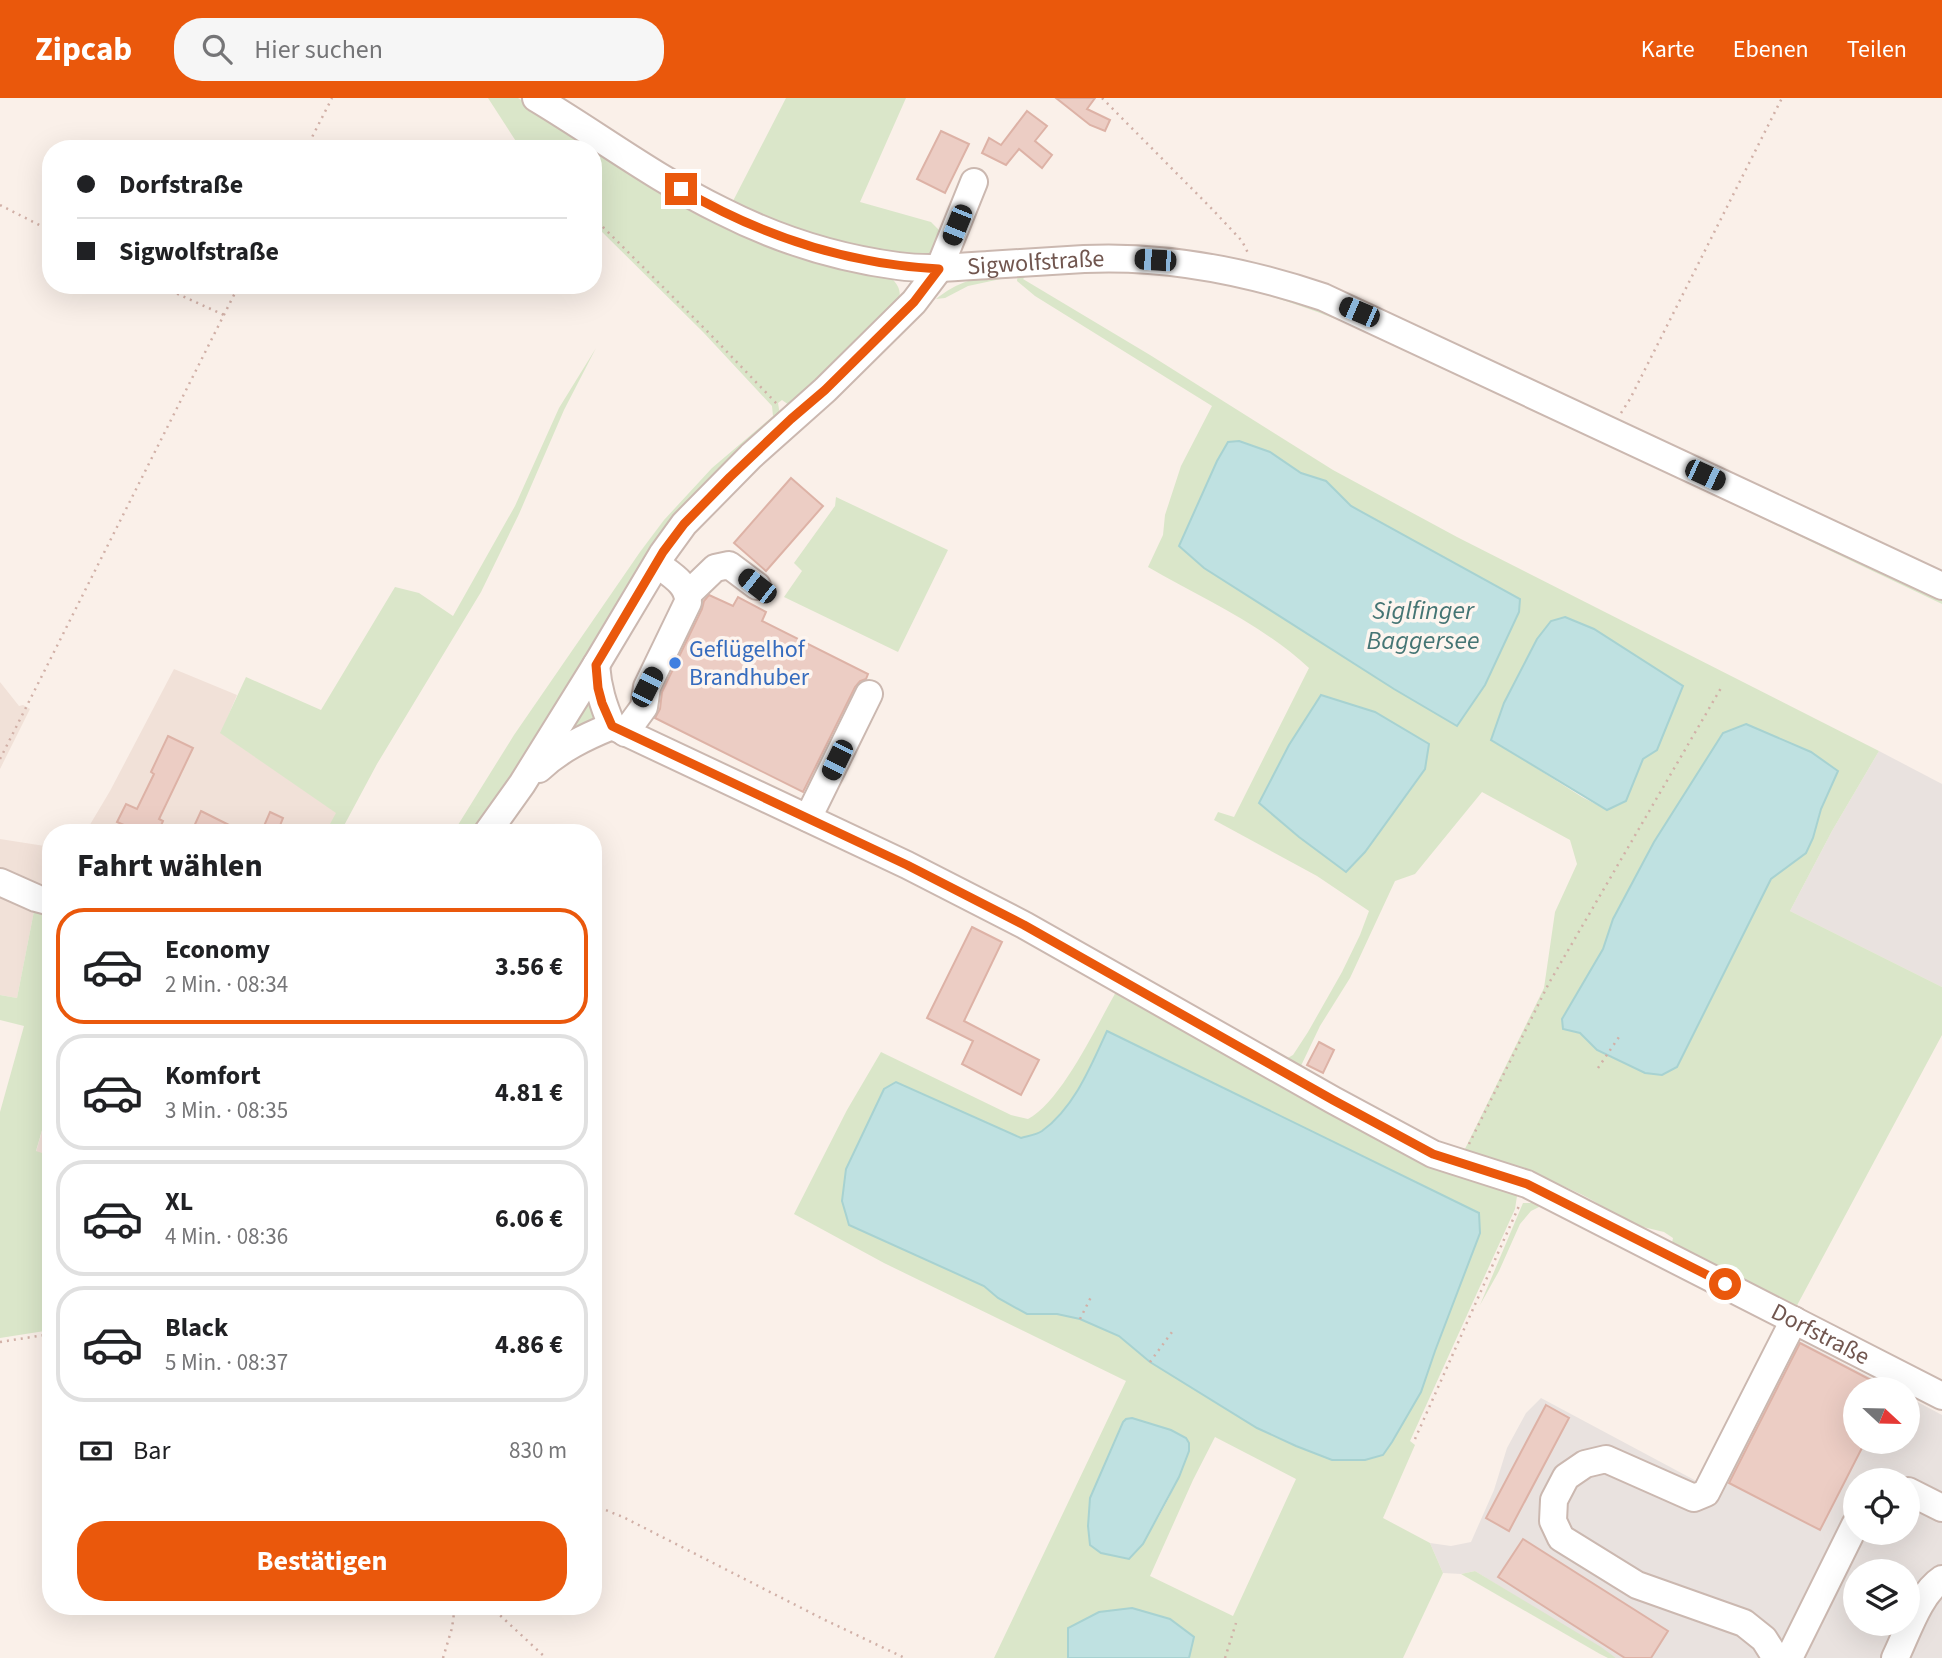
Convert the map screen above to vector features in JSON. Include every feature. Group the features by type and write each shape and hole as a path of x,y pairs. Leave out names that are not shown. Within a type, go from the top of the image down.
{"street":[{"name":"Sigwolfstraße","path":"536,98 602,140"},
{"name":"Sigwolfstraße","path":"602,140 703,202 745,222 797,243 852,258 900,267 939,269 1086,259 1128,258 1183,262 1257,277 1323,297 1942,586"},
{"path":"493,824 522,784 684,524 744,463 825,390 914,302 939,269 974,182"},
{"path":"657,564 685,588 688,594"},
{"path":"522,784 572,744 618,729 645,707 647,687 685,609 688,594 715,568 729,565 757,586"},
{"path":"596,665 602,703 618,729"},
{"path":"808,818 869,694"},
{"name":"Dorfstraße","path":"618,729 907,865 1024,925 1433,1154 1527,1184 1942,1396"},
{"path":"0,882 42,900"},
{"path":"1776,1658 1764,1639 1744,1623 1637,1586 1561,1538 1553,1521 1554,1500 1566,1477 1585,1464 1606,1459 1694,1498 1706,1493 1794,1320"},
{"path":"1920,1497 1942,1508"},
{"path":"1789,1658 1845,1545"},
{"path":"1895,1658 1923,1600 1942,1579"}],"path":[{"path":"311,140 332,98"},
{"path":"1102,98 1242,241 1257,277"},
{"path":"1609,430 1630,399 1782,98"},
{"path":"0,205 42,226"},
{"path":"602,226 791,419"},
{"path":"177,294 223,316"},
{"path":"0,759 234,294"},
{"path":"1460,1163 1549,983 1721,688"},
{"path":"1598,1068 1619,1037"},
{"path":"1415,1439 1527,1184"},
{"path":"1080,1319 1091,1297"},
{"path":"1150,1362 1172,1332"},
{"path":"0,1342 42,1335"},
{"path":"602,1509 905,1658"},
{"path":"443,1658 454,1615"},
{"path":"500,1615 546,1658"},
{"path":"1225,1658 1236,1623"}],"shaded area":[{"path":"174,669 237,695 221,733 337,813 330,824 90,824"},
{"path":"0,682 19,706 30,709 0,769"},
{"path":"1879,751 1942,784 1942,987 1790,911 1832,831"},
{"path":"0,839 42,846 42,908 35,906 17,998 0,995"},
{"path":"42,1131 42,1154 36,1152"},
{"path":"1781,1331 1870,1377 1843,1377 1843,1454 1920,1454 1920,1403 1942,1415 1942,1658 1616,1658 1475,1571 1461,1574 1443,1573 1430,1543 1451,1546 1471,1542 1494,1490 1507,1448 1526,1413 1541,1398 1700,1483"}],"green space":[{"path":"488,98 518,98 584,140 515,140"},
{"path":"786,98 906,98 860,202 931,222 942,233 933,256 925,258 822,241 710,194 595,121 695,182 733,201"},
{"path":"602,151 890,277 898,286 898,305 893,315 789,405 782,400 778,403 780,415 743,451 484,824 459,824 514,735 664,520 712,468 773,416 772,406 703,332 602,232"},
{"path":"1096,268 1209,275 1314,304 1942,597 1942,604 1408,350 1291,303 1186,277 1094,273 1023,279 1333,470 1457,537 1879,751 1832,831 1790,911 1942,987 1942,1035 1794,1311 1671,1248 1673,1238 1664,1232 1618,1221 1607,1210 1570,1189 1463,1153 1544,988 1555,912 1577,864 1570,840 1482,792 1415,874 1395,881 1350,978 1320,1026 1298,1072 1284,1060 1293,1055 1308,1032 1342,972 1369,911 1317,876 1214,820 1218,812 1234,817 1309,668 1252,625 1148,567 1163,535 1165,515 1181,466 1212,406 1035,296 1017,281 1018,272","holes":["1239,441 1270,452 1301,473 1326,481 1351,506 1520,599 1519,612 1485,685 1179,546 1228,442","1537,639 1657,750 1643,758 1607,810 1492,740 1504,703","1321,695 1425,770 1365,852 1346,872 1259,803 1289,745","1723,733 1821,809 1806,853 1771,878 1677,1067 1597,1050 1580,1033 1563,1029 1562,1018 1603,949 1613,919 1654,842"]},
{"path":"1004,275 1010,277 968,286 945,298 936,299 968,281"},
{"path":"596,348 564,410 519,514 481,592 377,764 345,824 330,824 336,813 220,733 246,677 321,710 395,587 419,593 453,616 515,506 559,408"},
{"path":"836,497 948,550 898,652 784,597 802,571 794,563 835,506"},
{"path":"586,693 602,722 559,746"},
{"path":"35,906 42,908 42,1130 36,1151 42,1153 42,1331 0,1338 0,1112 24,1026 0,1020 0,995 17,998"},
{"path":"1117,990 1411,1150 1517,1196 1515,1209 1410,1441 1415,1445 1383,1518 1430,1543 1443,1573 1403,1658 1189,1658 1193,1637 1068,1628 1068,1658 994,1658 1126,1381 884,1263 794,1214 847,1110 881,1052 1011,1115 1028,1119 1041,1110 1066,1080","holes":["1107,1032 1435,1351 1421,1392 1332,1460 1257,1428 1150,1362 1119,1336 1080,1319 1057,1314 1027,1314 998,1298 984,1286 947,1268 896,1082 1021,1139 1042,1131 1063,1111 1088,1072","1123,1422 1189,1451 1164,1508 1129,1558 1088,1526 1091,1498","1215,1437 1296,1479 1233,1616 1150,1576"]},
{"path":"1535,1200 1547,1203 1531,1211 1520,1224 1480,1305 1523,1203"},
{"path":"1475,1571 1616,1658 1600,1654 1461,1574"}],"water":[{"name":"Siglfinger Baggersee","path":"1239,441 1270,452 1301,473 1326,481 1351,506 1520,599 1519,612 1485,685 1457,726 1204,568 1179,546 1217,461 1228,442"},
{"path":"1565,617 1594,629 1683,686 1657,750 1643,759 1626,801 1607,810 1491,740 1504,703 1537,639 1551,621"},
{"path":"1321,695 1375,712 1429,744 1425,769 1365,852 1346,872 1259,803 1289,745"},
{"path":"1746,724 1811,752 1838,771 1806,853 1771,879 1677,1067 1662,1075 1645,1073 1597,1050 1580,1033 1563,1029 1562,1019 1603,949 1613,919 1654,842 1723,733"},
{"path":"1107,1031 1479,1213 1480,1233 1421,1392 1383,1455 1365,1460 1332,1460 1296,1446 1257,1428 1150,1362 1119,1336 1080,1319 1057,1314 1027,1314 998,1298 984,1286 849,1225 842,1201 846,1169 884,1089 896,1082 1021,1138 1042,1131 1063,1111 1088,1072"},
{"path":"1132,1418 1171,1430 1186,1438 1189,1451 1179,1477 1143,1544 1129,1559 1101,1553 1090,1545 1088,1526 1090,1498 1123,1422"},
{"path":"1132,1608 1170,1619 1194,1637 1189,1658 1068,1658 1068,1628 1099,1612"}],"building":[{"path":"1056,98 1095,98 1087,109 1110,120 1105,131 1090,125"},
{"path":"1027,111 1047,126 1035,141 1052,155 1042,168 1019,149 1006,165 982,153 989,138 1001,145"},
{"path":"941,131 969,144 945,193 917,179"},
{"path":"791,478 823,506 766,571 734,543"},
{"path":"709,595 733,606 738,597 766,612 762,621 868,674 866,679 855,687 803,792 655,718 660,709 662,692"},
{"path":"168,736 193,748 159,819 163,821 162,824 117,822 126,804 137,809 154,774 151,772"},
{"path":"201,811 227,824 195,824"},
{"path":"270,812 283,818 281,824 265,824"},
{"path":"972,927 1002,942 964,1021 1039,1060 1021,1095 962,1064 973,1041 927,1018"},
{"path":"1319,1042 1334,1050 1323,1073 1307,1065"},
{"path":"1800,1343 1865,1377 1843,1377 1843,1454 1859,1454 1852,1468 1843,1468 1843,1485 1820,1530 1729,1483"},
{"path":"1546,1405 1569,1418 1509,1531 1486,1518"},
{"path":"1523,1539 1668,1631 1651,1658 1625,1658 1498,1577"}],"place":[{"name":"Geflügelhof Brandhuber","path":"675,663"}],"route":[{"path":"681,189 720,211 797,243 852,258 900,267 939,269 914,302 825,390 751,456 684,524 663,552 596,665 598,688 612,726 907,865 1024,925 1433,1154 1527,1184 1725,1284"}]}
